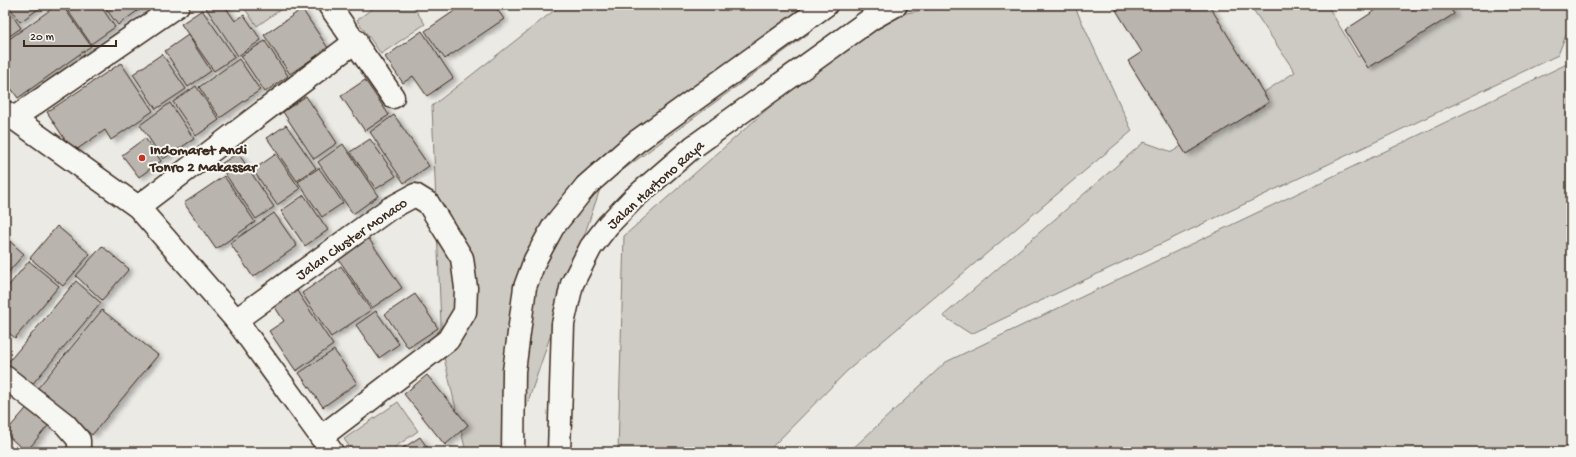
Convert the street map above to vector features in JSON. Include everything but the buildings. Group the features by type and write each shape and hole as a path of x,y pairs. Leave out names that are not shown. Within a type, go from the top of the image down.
{"street":[{"name":"Jalan Cluster Monaco","path":"178,5 10,115 138,207 236,320 326,445 448,340 465,312 466,288 462,258 428,203 415,195 389,209 236,320"},
{"path":"329,5 356,41 393,97"},
{"path":"514,452 514,371 525,287 535,260 553,228 586,186 636,142 826,5"},
{"name":"Jalan Hartono Raya","path":"559,452 563,324 572,284 591,247 608,225 634,198 693,147 871,19 896,5"},
{"path":"138,207 356,41"},
{"path":"5,377 65,424 79,440 79,452"}],"shaded area":[{"path":"242,5 287,5 257,26"},
{"path":"377,5 412,5 425,24 381,54 357,20"},
{"path":"561,5 836,5 808,34 601,186 511,452 466,452 442,349 432,106"},
{"path":"951,5 1074,5 1132,131 847,371 767,452 618,452 624,236 868,20"},
{"path":"1250,5 1327,5 1358,57 1429,5 1571,5 1571,22 1558,55 971,334 943,316 1144,142 1172,152 1295,72"},
{"path":"1571,62 1571,452 849,452 946,362"},
{"path":"398,402 418,431 388,452 353,452 344,439"}],"place":[{"name":"Indomaret Andi Tonro 2 Makassar","path":"142,158"}]}
